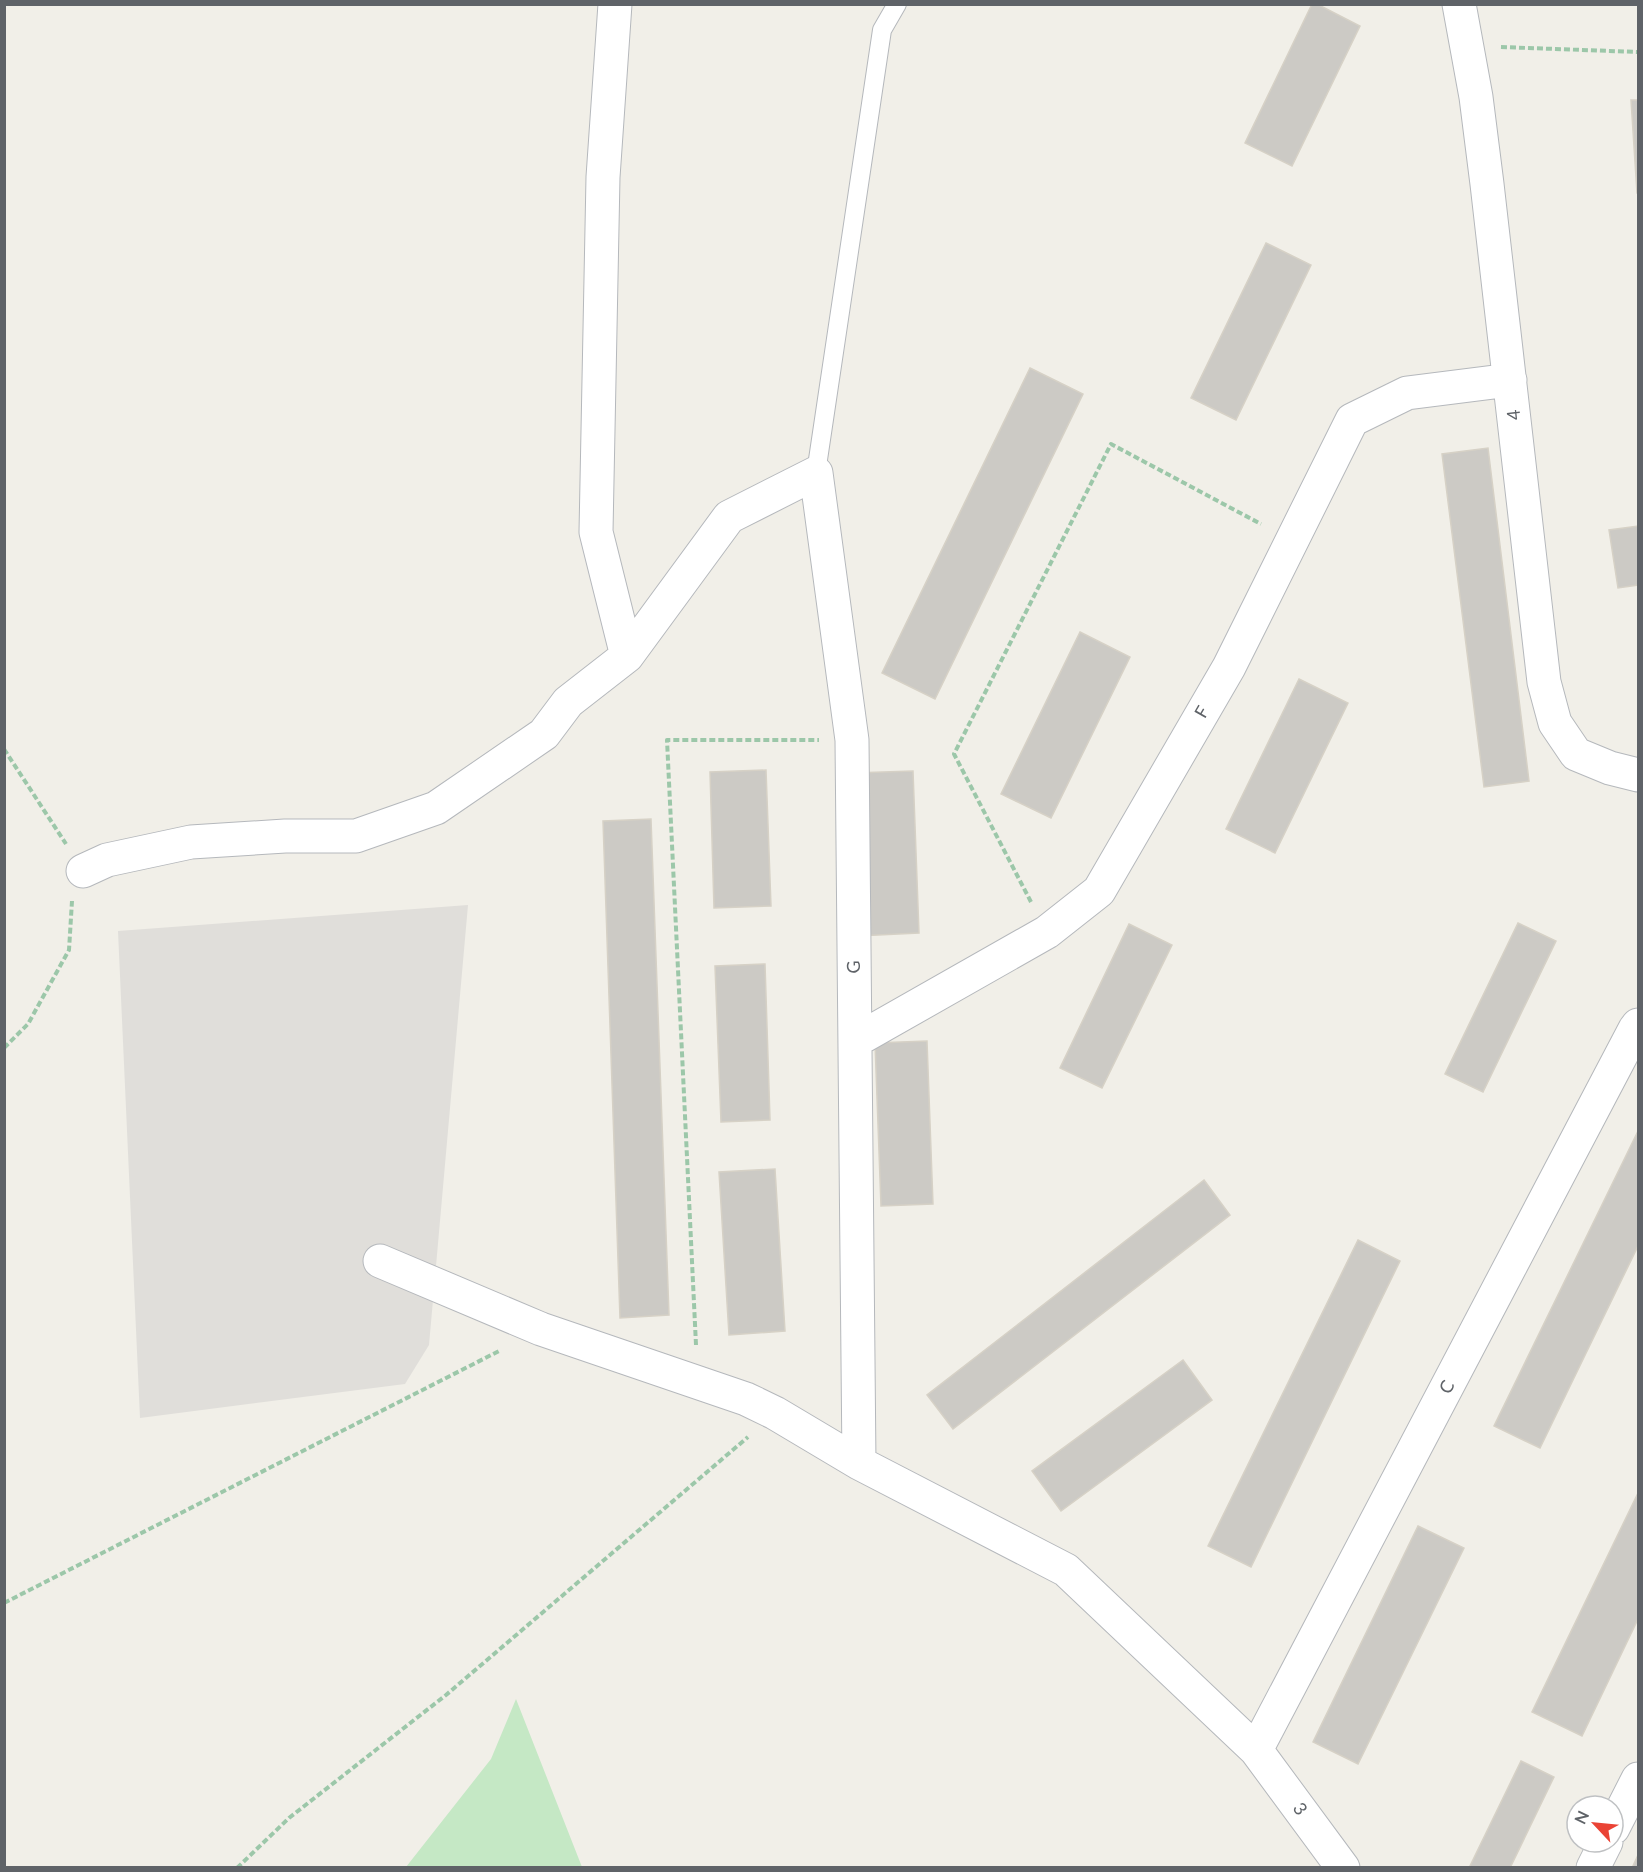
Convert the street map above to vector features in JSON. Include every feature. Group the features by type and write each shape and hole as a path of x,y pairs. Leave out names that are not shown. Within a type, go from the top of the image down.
{"street":[{"path":"615,4 603,177 596,532 627,656"},
{"name":"4","path":"1459,4 1479,119 1544,682 1555,723 1576,754 1610,768 1638,775"},
{"name":"F","path":"855,1041 1047,932 1100,891 1229,667 1352,420 1407,393 1510,380"},
{"path":"83,871 107,860 191,842 285,836 356,836 436,808 544,734 568,702 627,656 729,517 816,473"},
{"name":"G","path":"816,473 852,740 859,1463"},
{"name":"C","path":"1256,1750 1638,1025"},
{"name":"3","path":"380,1261 541,1329 746,1399 775,1413 859,1463 1066,1570 1256,1750 1343,1868"},
{"path":"1625,1804 1638,1779"},
{"path":"1593,1868 1600,1854"}],"lane":[{"path":"816,473 882,30 897,4"}],"path":[{"path":"1467,45 1638,52"},
{"path":"1047,932 954,754 1111,444 1292,541"},
{"path":"698,1382 667,740 852,740"},
{"path":"4,749 83,871 73,897 69,950 28,1024 4,1048"},
{"path":"4,1603 541,1329"},
{"path":"237,1868 289,1818 446,1695 775,1413"}],"shaded area":[{"path":"468,905 429,1345 405,1384 140,1418 118,931"}],"green space":[{"path":"516,1699 582,1867 406,1867 491,1759"}],"building":[{"path":"1312,4 1317,4 1360,26 1292,166 1245,143"},
{"path":"1631,100 1638,100 1638,193 1637,193"},
{"path":"1266,243 1311,265 1236,420 1191,398"},
{"path":"1030,368 1083,394 935,699 882,673"},
{"path":"1488,448 1529,781 1484,787 1442,454"},
{"path":"1638,526 1638,585 1618,588 1609,530"},
{"path":"1080,632 1130,657 1051,818 1001,794"},
{"path":"1299,679 1348,703 1275,853 1226,829"},
{"path":"766,770 771,906 714,908 710,772"},
{"path":"913,771 919,933 858,936 853,773"},
{"path":"651,819 669,1315 620,1318 603,821"},
{"path":"1518,923 1556,941 1483,1092 1445,1074"},
{"path":"1129,924 1172,945 1102,1088 1060,1068"},
{"path":"765,964 770,1120 721,1122 715,966"},
{"path":"927,1041 933,1204 881,1206 875,1043"},
{"path":"1638,1131 1638,1246 1540,1448 1494,1426"},
{"path":"775,1169 785,1331 729,1335 719,1172"},
{"path":"1204,1180 1230,1215 953,1429 927,1395"},
{"path":"1358,1240 1400,1261 1251,1567 1208,1546"},
{"path":"1183,1360 1212,1400 1061,1511 1032,1471"},
{"path":"1638,1493 1638,1619 1582,1736 1532,1712"},
{"path":"1418,1526 1464,1548 1358,1764 1313,1742"},
{"path":"1521,1761 1554,1777 1510,1868 1469,1868"},
{"path":"1638,1855 1638,1868 1632,1868"}]}
